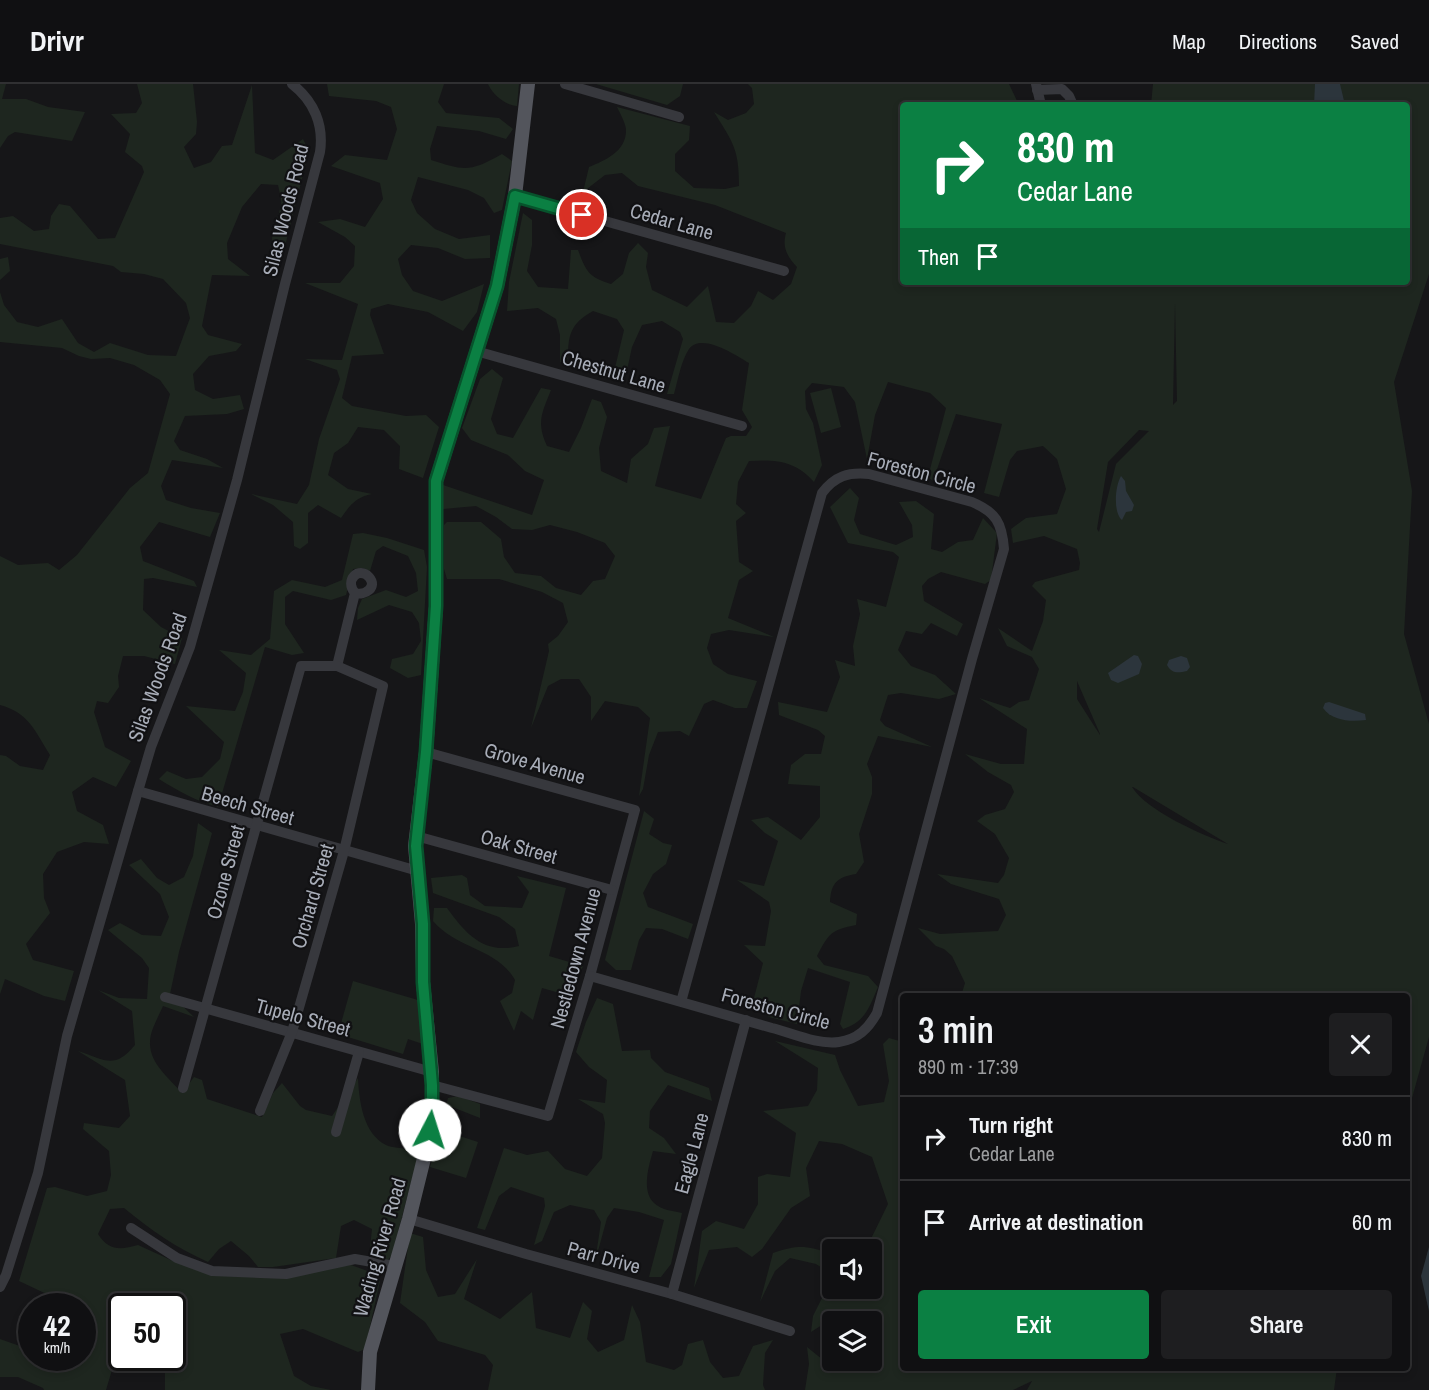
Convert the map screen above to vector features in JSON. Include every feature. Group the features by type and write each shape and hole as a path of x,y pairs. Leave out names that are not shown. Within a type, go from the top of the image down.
{"main road":[{"name":"Wading River Road","path":"368,1390 370,1352 409,1219 427,1146 432,1113 432,1078 423,982 423,924 416,836 426,752 436,606 436,481 497,286 515,196 528,84"}],"street":[{"name":"Silas Woods Road","path":"0,1287 14,1251 38,1173 65,1043 138,791 155,736 183,667 203,603 237,480 320,152 322,139 316,114 307,99 292,84"},
{"path":"565,84 679,117"},
{"path":"1040,102 1037,87 1062,89 1072,102"},
{"name":"Cedar Lane","path":"515,196 784,272"},
{"name":"Chestnut Lane","path":"476,351 742,426"},
{"name":"Foreston Circle","path":"590,976 681,1002 824,1042 850,1040 869,1027 877,1013 972,659 1004,549 1003,534 988,508 869,474 841,475 830,483 822,494 681,1002"},
{"path":"337,666 355,593"},
{"name":"Ozone Street","path":"183,1088 301,666 337,666"},
{"name":"Orchard Street","path":"260,1111 292,1032 344,851 383,686 337,666"},
{"name":"Grove Avenue","path":"426,752 635,810"},
{"name":"Beech Street","path":"138,791 418,871"},
{"name":"Nestledown Avenue","path":"548,1116 590,976 635,810"},
{"name":"Oak Street","path":"416,836 612,890"},
{"name":"Tupelo Street","path":"165,998 360,1052 548,1116"},
{"name":"Eagle Lane","path":"672,1294 746,1020"},
{"path":"336,1132 360,1052"},
{"name":"Parr Drive","path":"409,1219 672,1294 790,1331"},
{"path":"131,1228 177,1258 212,1271 286,1274 355,1259 395,1266"}],"shaded area":[{"path":"0,84 6,84 2,99 26,99 48,107 85,112 72,141 15,132 8,136 0,148"},
{"path":"137,84 193,84 196,134 184,147 194,168 211,162 222,146 232,145 252,85 255,153 273,160 303,139 309,151 282,258 276,251 272,238 281,204 278,185 261,184 242,207 227,243 228,259 250,276 212,275 202,326 208,335 242,344 236,351 209,356 193,374 195,390 213,399 240,395 244,409 227,414 185,416 174,441 180,450 207,459 223,468 172,460 161,486 166,500 191,508 220,513 210,537 159,522 140,547 143,561 194,581 197,587 153,578 144,579 143,610 161,627 182,638 175,664 144,656 123,656 118,676 119,687 108,703 97,701 94,712 105,747 131,761 116,787 93,777 72,792 77,811 103,825 109,844 84,842 57,852 43,874 44,898 50,913 26,944 33,960 74,971 65,1001 44,996 5,979 0,994 0,755 6,756 20,766 43,770 50,755 25,718 10,708 0,705 0,556 18,565 48,563 59,570 77,555 130,488 148,473 170,394 160,380 134,365 110,358 91,359 62,348 0,342 0,292 4,305 17,322 38,327 62,319 78,343 94,352 110,343 148,355 176,356 190,318 186,303 163,279 144,274 121,272 113,266 0,244 0,218 13,216 34,231 49,229 51,216 59,204 70,206 98,239 115,238 144,172 142,166 125,152 130,134 111,114 136,113 142,103"},
{"path":"327,84 444,84 438,102 446,113 499,118 513,129 506,139 479,131 437,126 430,149 431,160 460,168 474,167 502,154 512,161 502,210 494,213 484,198 468,190 418,177 411,200 417,213 435,229 459,239 490,235 490,258 465,259 438,248 411,245 398,259 402,275 413,291 442,301 484,284 477,312 463,331 428,312 388,304 371,309 370,315 384,354 352,356 342,398 352,406 406,416 426,415 439,427 423,478 399,469 400,446 384,430 358,427 348,443 334,453 328,475 348,489 372,494 354,502 341,518 318,505 308,513 308,543 300,549 294,546 293,522 273,505 251,494 297,504 309,485 319,439 340,379 337,370 305,359 342,360 358,304 305,283 340,283 354,266 355,246 345,237 318,222 340,219 365,227 383,199 380,183 331,166 345,155 387,160 397,129 391,107 376,101 329,96"},
{"path":"488,84 519,84 517,106 500,99"},
{"path":"596,84 683,84 680,96 667,105"},
{"path":"748,84 1009,84 1018,102 900,102 900,285 1410,285 1410,102 1151,102 1153,84 1429,84 1429,274 1394,382 1412,491 1404,634 1429,724 1429,1037 1410,1105 1410,993 962,993 965,983 952,956 936,946 918,928 940,934 998,931 1006,915 999,899 951,884 937,874 998,883 1004,875 1009,858 995,834 977,821 985,815 1005,809 1014,792 1011,785 988,772 965,754 1001,764 1024,764 1027,729 979,698 1010,708 1019,702 1029,700 1039,669 1032,657 1007,646 998,628 1032,651 1043,621 1046,600 1032,586 1035,582 1079,570 1080,563 1077,549 1044,536 1013,543 1011,529 1026,518 1057,514 1066,489 1057,459 1043,446 1017,451 1010,460 999,497 984,493 1002,424 956,414 933,481 928,477 946,408 930,393 888,382 875,415 867,459 855,402 844,387 812,383 805,391 806,409 813,423 822,465 814,482 800,470 785,463 749,461 738,482 736,504 746,513 736,521 739,562 753,571 739,580 728,618 774,637 729,630 711,634 707,648 713,664 728,674 757,681 747,708 735,708 713,700 704,704 689,736 680,731 658,732 649,755 643,789 639,796 650,718 638,707 605,701 591,721 591,697 579,679 561,679 548,686 531,728 549,651 548,644 558,636 568,622 563,603 542,592 499,579 447,579 444,569 444,525 447,522 481,522 501,539 504,557 515,573 541,576 556,588 581,595 593,581 605,579 615,556 605,543 577,532 550,525 532,530 512,529 476,506 443,509 443,485 532,515 544,480 525,471 508,455 471,440 462,428 480,379 492,369 503,378 491,419 497,434 513,438 541,388 551,390 541,418 544,438 547,446 569,452 592,399 601,402 607,417 599,448 601,471 627,483 631,459 648,444 654,428 670,426 655,486 701,499 726,438 746,436 752,427 742,410 749,363 719,347 702,343 694,344 686,354 674,394 667,394 683,339 680,332 662,321 642,325 632,347 626,375 614,372 624,330 617,319 593,311 575,326 570,337 568,359 560,362 560,335 556,319 538,308 507,311 509,282 523,213 532,220 532,245 527,271 538,287 568,289 571,250 578,250 586,268 593,276 611,284 623,274 629,253 638,243 648,253 646,267 652,290 687,307 708,286 716,322 734,323 751,306 758,291 773,300 791,284 797,267 786,252 786,233 715,205 638,186 622,173 605,175 583,192 589,167 614,154 623,143 626,129 617,107 690,126 689,140 675,154 675,171 694,188 725,189 739,186 738,163 734,146 714,112 728,120 746,113 754,104 752,88","holes":["1175,303 1177,401 1173,405","1139,430 1149,431 1116,464 1099,532 1097,529 1108,462","1077,681 1100,735 1077,699","1133,787 1228,844 1204,835 1162,813 1139,796"]},
{"path":"1315,84 1340,84 1344,102 1314,102"},
{"path":"8,257 10,271 0,280 0,259"},
{"path":"831,388 841,427 821,433 810,393"},
{"path":"1121,476 1134,505 1132,511 1126,512 1122,520 1117,512 1116,499"},
{"path":"850,488 859,498 854,520 860,534 896,545 913,537 912,525 899,502 916,501 934,514 931,549 942,552 958,542 973,540 983,518 997,533 991,580 985,584 941,572 928,579 922,586 924,601 963,624 957,636 931,623 922,634 906,631 898,650 911,666 935,675 956,694 939,699 901,693 888,695 880,720 885,726 932,747 878,736 867,764 872,777 872,794 859,834 864,862 856,874 840,879 834,885 830,902 857,914 856,925 832,934 817,956 824,965 868,976 878,987 869,1008 861,1018 843,1029 840,1024 850,982 808,968 801,991 797,1024 769,1017 754,1007 754,998 763,963 744,945 765,946 771,911 769,902 737,880 764,886 778,841 751,820 768,817 801,840 820,817 820,786 788,784 791,765 805,754 821,754 825,736 818,730 779,715 778,702 827,712 840,677 835,660 855,666 853,646 860,614 857,599 886,607 899,557 893,552 848,543 830,507"},
{"path":"363,533 424,550 427,567 421,675 408,678 390,668 392,659 413,654 421,641 419,623 412,612 389,605 357,620 358,608 362,599 386,590 406,597 418,591 416,573 408,556 383,546 376,551 370,571 363,568 353,569 346,595 331,600 293,591 285,597 285,624 304,653 292,655 265,647 218,807 187,795 159,779 167,771 186,779 202,777 220,759 224,742 186,706 235,711 243,692 246,673 219,650 251,655 270,639 274,591 292,580 325,587 342,580 353,534"},
{"path":"1134,655 1138,656 1142,664 1139,674 1118,683 1111,680 1108,673"},
{"path":"1181,656 1187,658 1190,667 1187,671 1173,671 1167,665 1169,660"},
{"path":"1329,702 1365,714 1366,720 1348,721 1331,716 1323,708 1325,703"},
{"path":"644,811 654,819 649,834 663,843 672,845 666,864 653,874 643,893 648,907 693,924 688,939 662,929 646,928 639,940 631,970 616,970 605,960"},
{"path":"198,823 212,833 179,952 170,994 194,1017 163,1006 150,1037 151,1050 156,1063 182,1093 194,1077 202,1080 207,1099 262,1117 273,1093 282,1083 300,1106 306,1110 332,1116 358,1078 361,1106 367,1125 378,1140 386,1145 409,1149 422,1103 428,1109 419,1152 392,1255 388,1260 375,1256 370,1248 372,1229 354,1220 341,1226 336,1258 273,1267 258,1267 231,1241 219,1249 208,1262 164,1238 124,1208 110,1209 98,1234 106,1244 115,1248 138,1245 210,1274 351,1265 373,1273 380,1281 365,1349 358,1352 303,1329 280,1334 294,1376 311,1386 331,1390 165,1390 164,1371 186,1371 186,1293 108,1293 108,1371 112,1371 106,1390 44,1390 18,1377 0,1377 0,1339 18,1345 18,1371 96,1371 96,1293 44,1293 19,1281 47,1188 55,1187 87,1196 107,1191 111,1175 109,1151 83,1129 84,1123 119,1128 130,1116 125,1080 78,1051 109,1061 121,1058 135,1045 132,1011 98,990 119,998 147,999 149,968 142,958 108,930 120,923 142,935 161,936 169,917 160,894 129,865 141,859 157,878 169,885 184,877 193,856"},
{"path":"462,875 467,878 470,895 485,906 522,908 529,892 517,876 566,888 549,956 583,966 570,996 542,988 533,1020 521,1011 514,1031 500,1001 512,993 515,980 507,969 488,955 443,931 433,921 434,908 447,908 469,934 486,945 496,948 519,946 515,929 499,917 433,893 431,878"},
{"path":"353,981 418,1000 423,1044 408,1039 403,1054 338,1034"},
{"path":"597,998 613,1004 622,1051 650,1050 651,1058 665,1072 709,1088 712,1101 668,1085 650,1111 649,1128 664,1138 676,1154 653,1151 647,1178 648,1192 657,1205 682,1213 671,1264 661,1277 649,1277 664,1220 639,1212 614,1208 607,1218 595,1262 601,1222 594,1210 570,1205 554,1212 542,1241 534,1245 545,1206 544,1198 511,1187 499,1196 485,1230 477,1228 504,1148 527,1155 548,1151 565,1169 587,1176 602,1158 605,1123 603,1114 578,1099 605,1103 607,1080 589,1067 576,1052"},
{"path":"889,1038 900,1041 900,1371 1337,1371 1334,1390 1027,1390 1032,1381 1013,1390 805,1390 809,1364 807,1347 822,1359 822,1371 882,1371 882,1311 847,1309 822,1311 822,1325 811,1332 813,1316 822,1298 882,1299 882,1239 871,1239 888,1204 872,1157 842,1144 819,1141 806,1168 810,1196 791,1208 762,1249 752,1257 737,1247 709,1250 694,1288 702,1231 716,1221 744,1229 758,1204 758,1177 767,1174 790,1177 796,1133 763,1111 808,1106 817,1090 818,1068 775,1041 835,1055 858,1106 884,1102 889,1081 883,1044"},
{"path":"458,1096 480,1104 480,1118 452,1107 444,1131 478,1142 466,1178 430,1167 448,1098"},
{"path":"410,1233 423,1237 426,1270 438,1297 455,1294 477,1259 464,1299 500,1319 532,1292 536,1328 570,1338 583,1302 592,1311 587,1339 598,1352 624,1340 632,1305 640,1322 646,1362 674,1370 682,1365 688,1344 703,1340 710,1362 723,1378 739,1376 753,1346 773,1340 765,1353 763,1385 765,1390 488,1390 493,1365 485,1355 438,1341 425,1322 400,1303"},
{"path":"1429,1247 1429,1311 1421,1276"},
{"path":"790,1248 822,1251 822,1268 816,1264 790,1258 775,1271 760,1302 773,1253"}],"route":[{"path":"430,1130 432,1085 423,982 423,924 416,836 426,752 436,606 436,481 497,286 515,196 582,215"}]}
